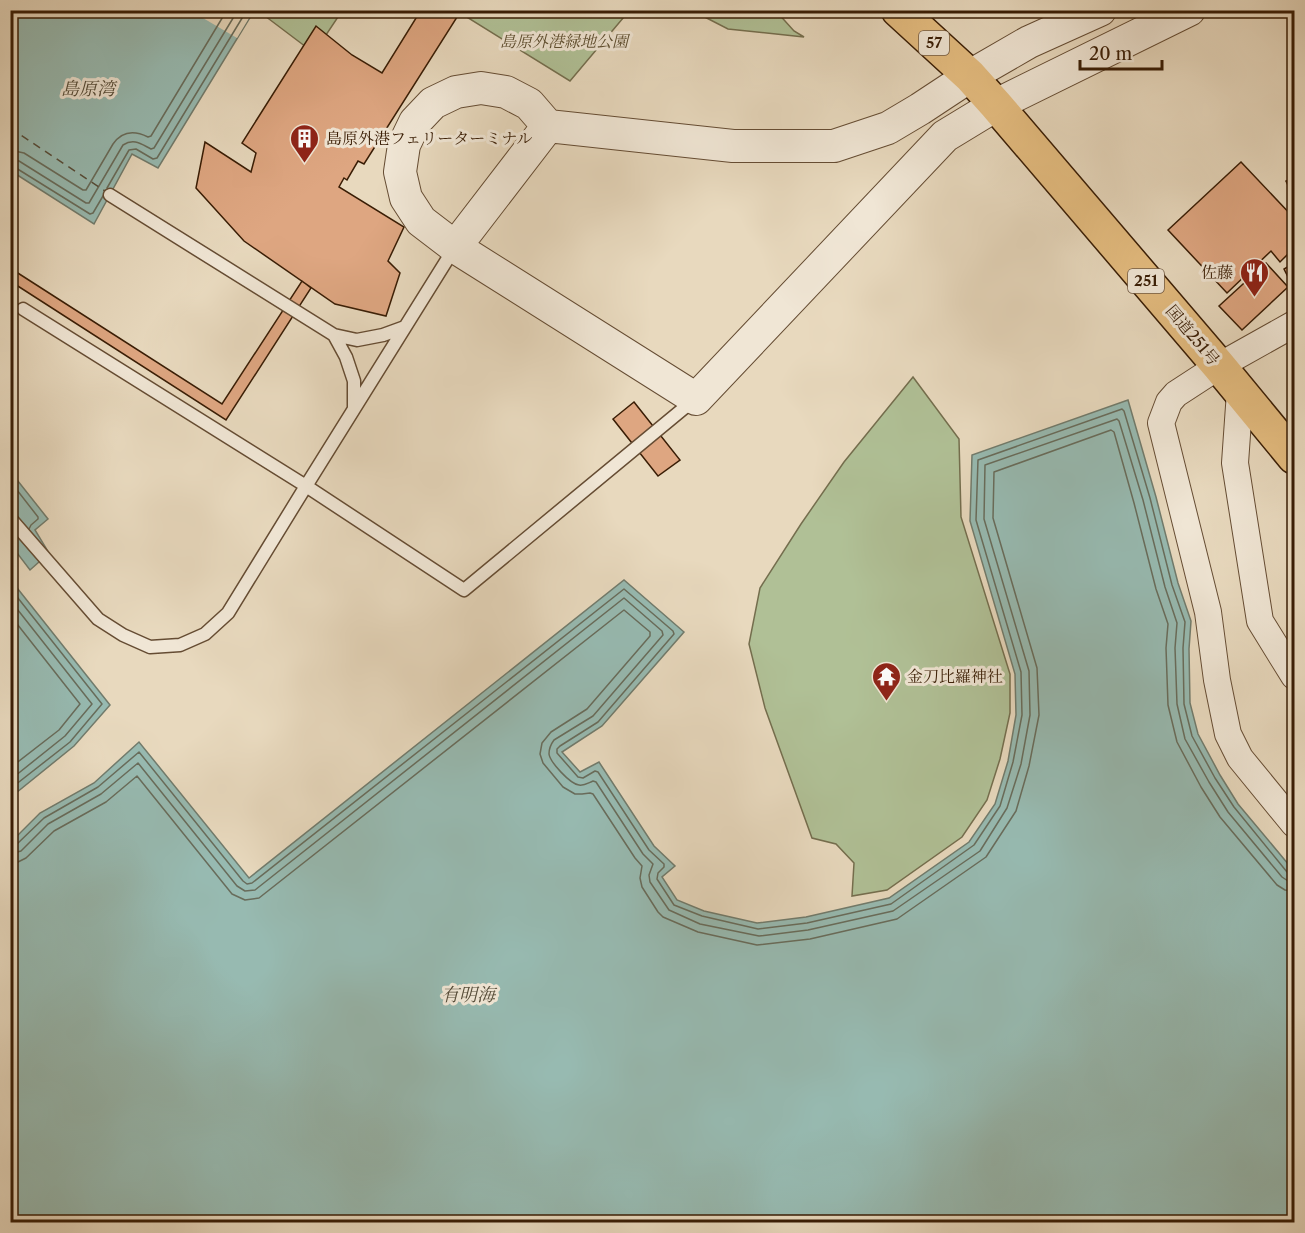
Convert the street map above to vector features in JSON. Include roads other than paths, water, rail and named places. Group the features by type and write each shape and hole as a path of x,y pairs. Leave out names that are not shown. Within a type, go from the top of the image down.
{"highway":[{"name":"57","path":"898,10 970,76 996,105"},
{"name":"国道251号","path":"996,105 1294,457"}],"street":[{"path":"1100,10 1029,42 888,128 834,146 733,146 548,126 529,104 506,92 481,88 456,92 433,103 415,122 404,145 400,172 406,198 421,221 455,248 696,399 945,136 996,105 1189,10"},
{"path":"455,248 548,126"},
{"path":"1294,324 1219,366 1176,394 1169,402 1161,423 1208,612 1217,680 1228,734 1240,758 1294,824"},
{"path":"1240,392 1235,463 1260,621 1294,676"}],"lane":[{"path":"110,195 334,334 357,340 405,327"},
{"path":"10,518 98,619 123,635 150,647 180,645 205,633 228,614 455,248"},
{"path":"23,309 306,486 464,590 696,399"},
{"path":"334,334 346,357 354,381 354,410"}],"water":[{"name":"島原湾","path":"10,11 254,11 158,168 132,154 94,224 11,171"},
{"name":"有明海","path":"1128,400 1178,583 1191,621 1190,703 1198,734 1238,804 1294,871 1294,1222 11,1222 11,842 40,813 94,783 139,742 249,878 624,580 684,632 602,726 562,752 580,772 599,762 654,846 675,866 662,877 677,900 704,911 757,923 806,917 889,898 969,842 995,804 1008,761 1016,715 1015,674 970,521 972,455"},
{"path":"10,471 48,519 35,530 49,553 30,570 11,545"},
{"path":"10,579 110,705 74,746 11,797"}],"place":[{"name":"島原外港フェリーターミナル","path":"305,164"},
{"name":"佐藤","path":"1254,298"},
{"name":"金刀比羅神社","path":"886,702"}],"park label":[{"name":"島原外港緑地公園","path":"564,41"}]}
